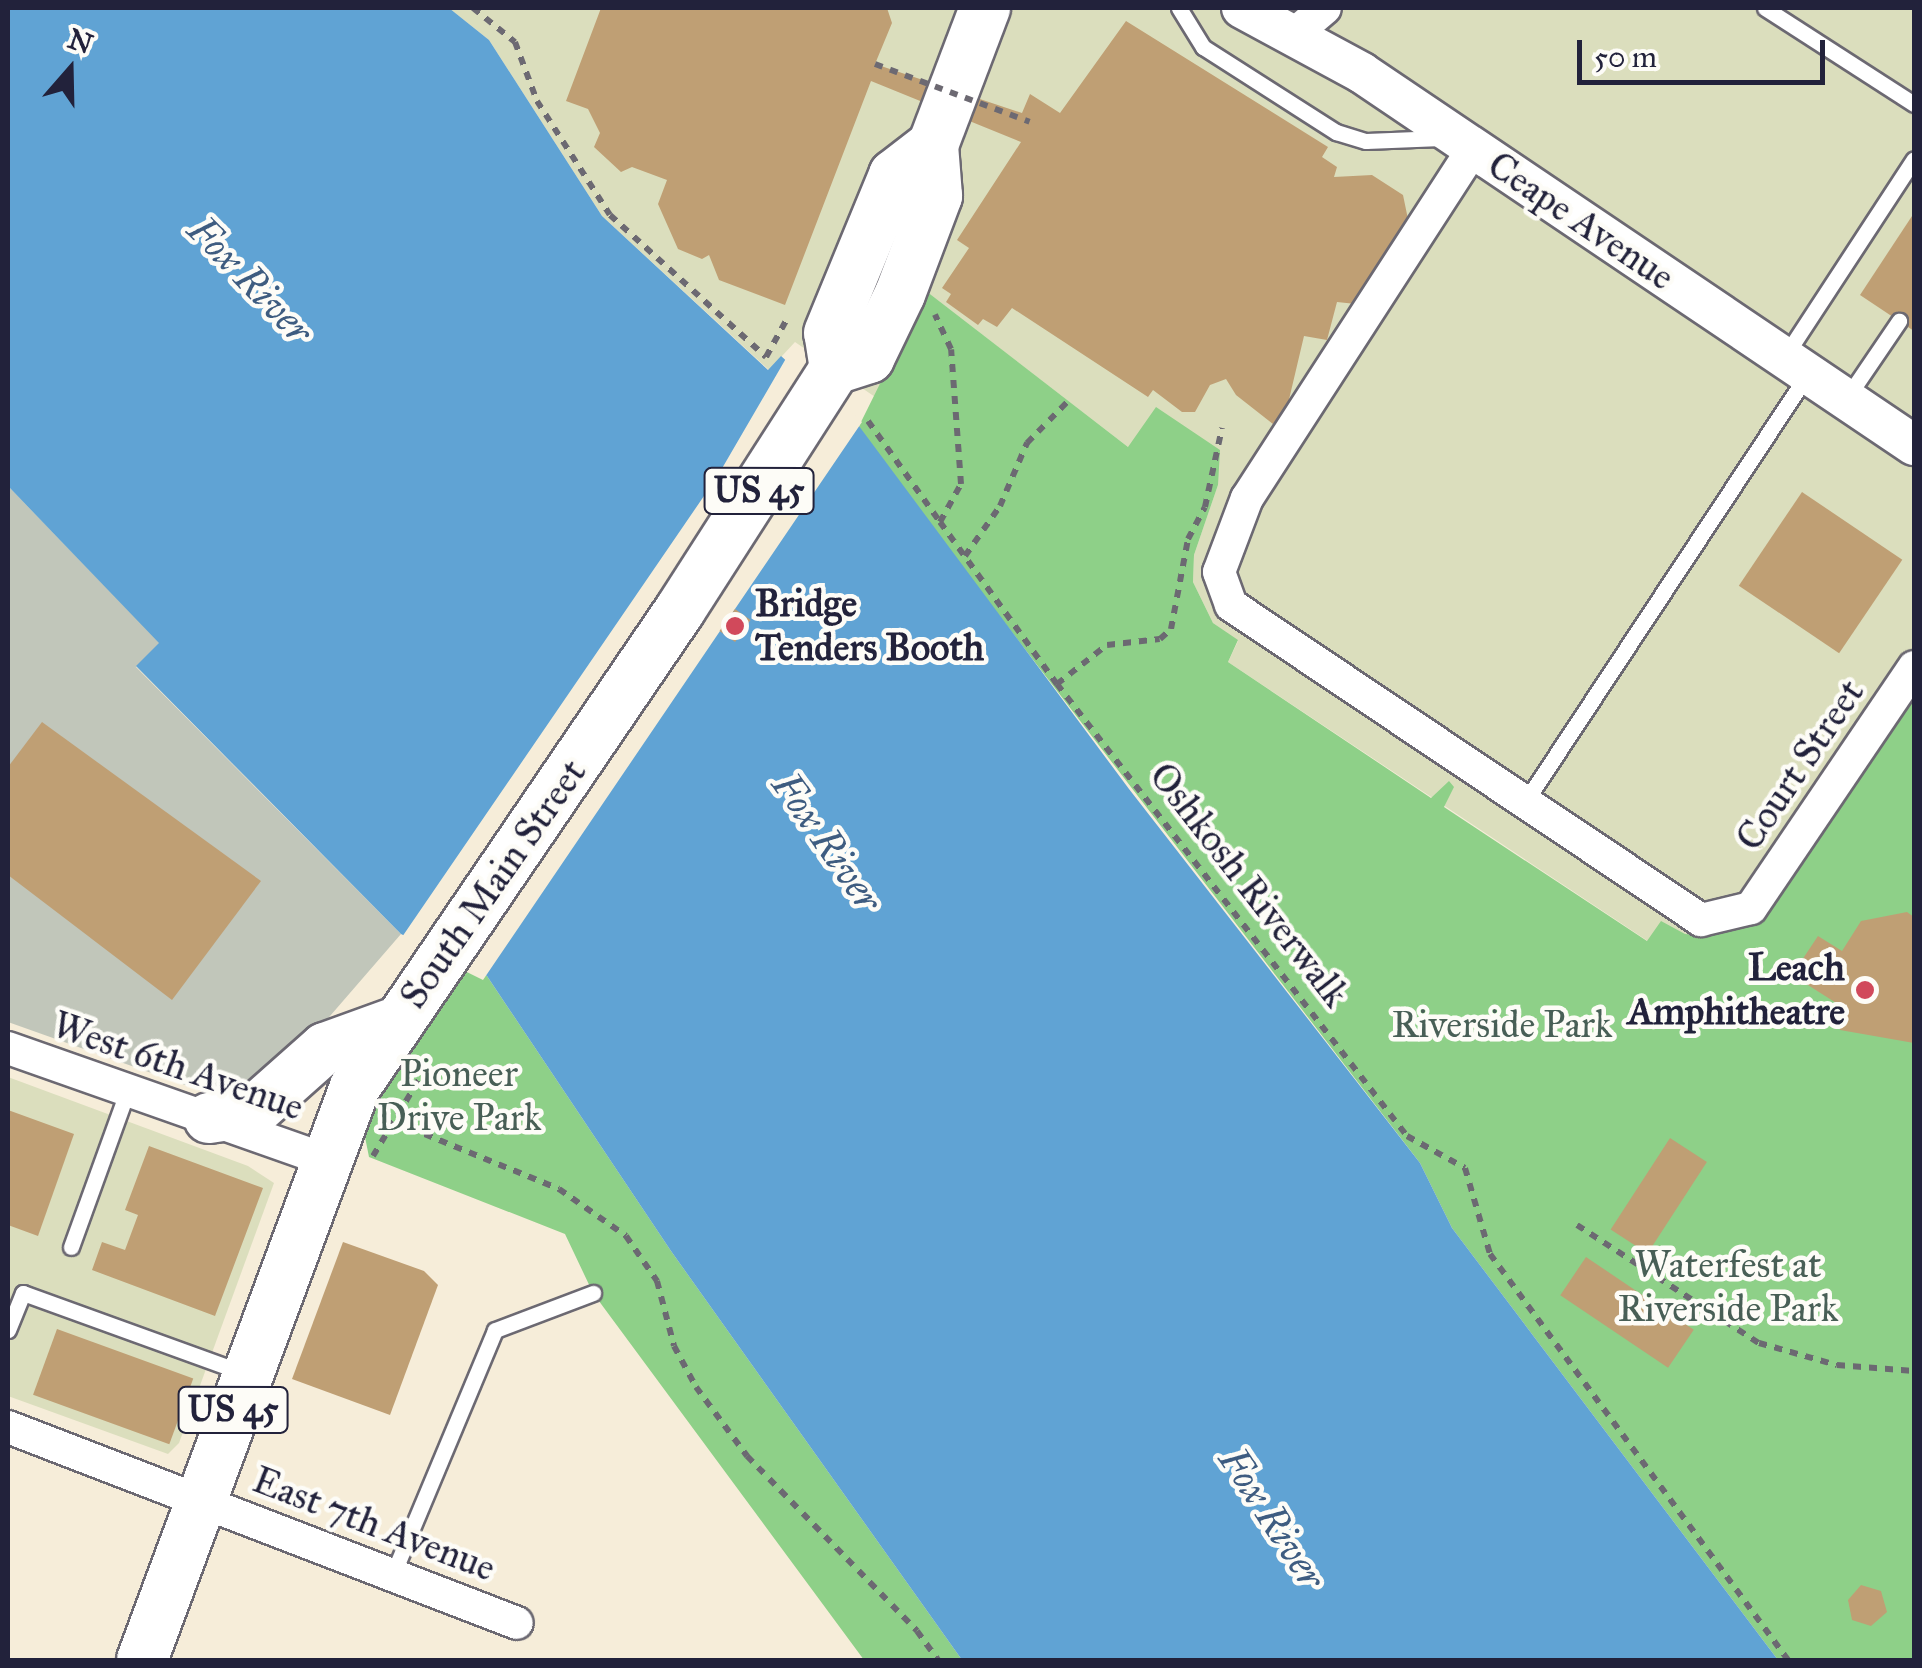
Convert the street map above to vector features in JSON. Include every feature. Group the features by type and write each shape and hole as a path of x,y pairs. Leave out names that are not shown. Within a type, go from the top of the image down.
{"main road":[{"path":"978,27 1020,8"},
{"name":"South Main Street","path":"142,1660 323,1159 354,1087 680,610 835,369 829,333 894,175 933,145 978,27"},
{"path":"209,1118 254,1111 325,1048 397,1022"}],"street":[{"name":"Ceape Avenue","path":"1242,8 1296,22 1362,73 1914,445"},
{"path":"1296,22 1325,8"},
{"path":"1465,143 1246,498 1220,578 1221,591 1253,625 1522,805"},
{"name":"Court Street","path":"1522,805 1686,914 1701,920 1751,908 1914,667"},
{"name":"West 6th Avenue","path":"8,1048 323,1159"},
{"name":"East 7th Avenue","path":"9,1422 517,1623"}],"lane":[{"path":"1178,8 1203,48 1336,132 1366,141 1465,143"},
{"path":"1766,8 1914,104"},
{"path":"1522,805 1796,366 1914,159"},
{"path":"1846,400 1899,320"},
{"path":"71,1247 127,1092"},
{"path":"8,1330 23,1293 246,1374"},
{"path":"393,1574 495,1330 593,1293"}],"path":[{"path":"473,8 515,42 537,101 610,214 766,357 794,302"},
{"path":"876,64 1030,122"},
{"path":"924,308 942,320 951,349 960,464 956,502 940,522"},
{"path":"965,556 1000,506 1027,443 1071,398"},
{"name":"Oshkosh Riverwalk","path":"868,421 1057,684 1408,1136 1465,1168 1490,1254 1788,1660"},
{"path":"1057,684 1108,645 1160,639 1170,628 1188,539 1204,507 1222,428"},
{"path":"395,1122 560,1188 626,1236 658,1281 674,1346 696,1387 748,1456 917,1630 938,1660"},
{"path":"1576,1226 1759,1343 1837,1365 1914,1372"}],"shaded area":[{"path":"449,8 1914,8 1914,667 1705,979 1228,662 1238,641 1213,623 1193,582 1194,555 1218,485 1128,447 927,292 878,399 795,342 769,370 602,216 489,40"},
{"path":"8,486 160,643 136,667 401,934 266,1090 216,1096 8,1022"},
{"path":"8,1077 248,1166 274,1183 179,1443 168,1454 8,1396"}],"green space":[{"path":"926,291 1128,447 1156,407 1220,450 1218,485 1194,555 1193,582 1213,623 1238,640 1228,662 1431,798 1449,781 1454,787 1444,807 1647,941 1661,921 1685,934 1709,936 1752,923 1914,688 1914,1660 1778,1660 1452,1228 1420,1163 868,445 859,426"},
{"name":"Pioneer Drive Park","path":"446,957 487,976 671,1251 962,1660 864,1660 593,1293 565,1234 369,1157 355,1087"}],"water":[{"name":"Fox River","path":"8,8 449,8 489,40 602,216 768,370 781,356 859,426 1129,789 1420,1163 1452,1228 1778,1660 962,1660 671,1251 487,976 401,934 136,666 159,643 8,486"}],"pier":[{"path":"788,355 862,422 483,980 420,949 402,937 717,477"}],"building":[{"path":"601,8 887,8 892,23 875,64 1022,113 1030,94 1060,113 1126,21 1328,147 1322,157 1337,167 1334,177 1372,175 1403,195 1409,224 1356,304 1337,302 1327,340 1304,336 1287,408 1273,424 1236,395 1226,379 1210,385 1195,412 1182,412 1153,390 1148,397 1012,308 997,327 983,319 978,325 946,302 951,294 942,288 969,248 957,240 1021,142 871,81 785,305 719,280 709,255 702,259 678,249 658,204 667,180 632,167 621,172 594,147 600,133 588,109 566,101"},
{"path":"1914,213 1914,331 1860,295"},
{"path":"1802,492 1902,560 1839,653 1739,586"},
{"name":"Bridge Tenders Booth","path":"735,609 751,620 735,642 720,631"},
{"path":"42,722 261,881 172,1000 8,875 8,767"},
{"name":"Leach Amphitheatre","path":"1907,912 1914,917 1914,1043 1840,1030 1841,1006 1792,975 1818,936 1842,951 1861,921"},
{"path":"8,1110 74,1134 38,1236 8,1225"},
{"path":"1670,1138 1707,1162 1648,1253 1611,1229"},
{"path":"149,1146 263,1188 215,1316 92,1270 102,1242 125,1250 138,1215 125,1210"},
{"path":"343,1242 424,1271 438,1285 390,1415 292,1379"},
{"path":"1586,1257 1694,1330 1668,1368 1560,1295"},
{"path":"57,1329 193,1379 169,1444 33,1395"},
{"path":"1861,1585 1881,1591 1887,1612 1871,1626 1852,1620 1848,1600"}],"place":[{"name":"Bridge Tenders Booth","path":"735,626"},
{"name":"Leach Amphitheatre","path":"1865,990"}],"park label":[{"name":"Riverside Park","path":"1502,1025"},
{"name":"Waterfest at Riverside Park","path":"1728,1287"}]}
